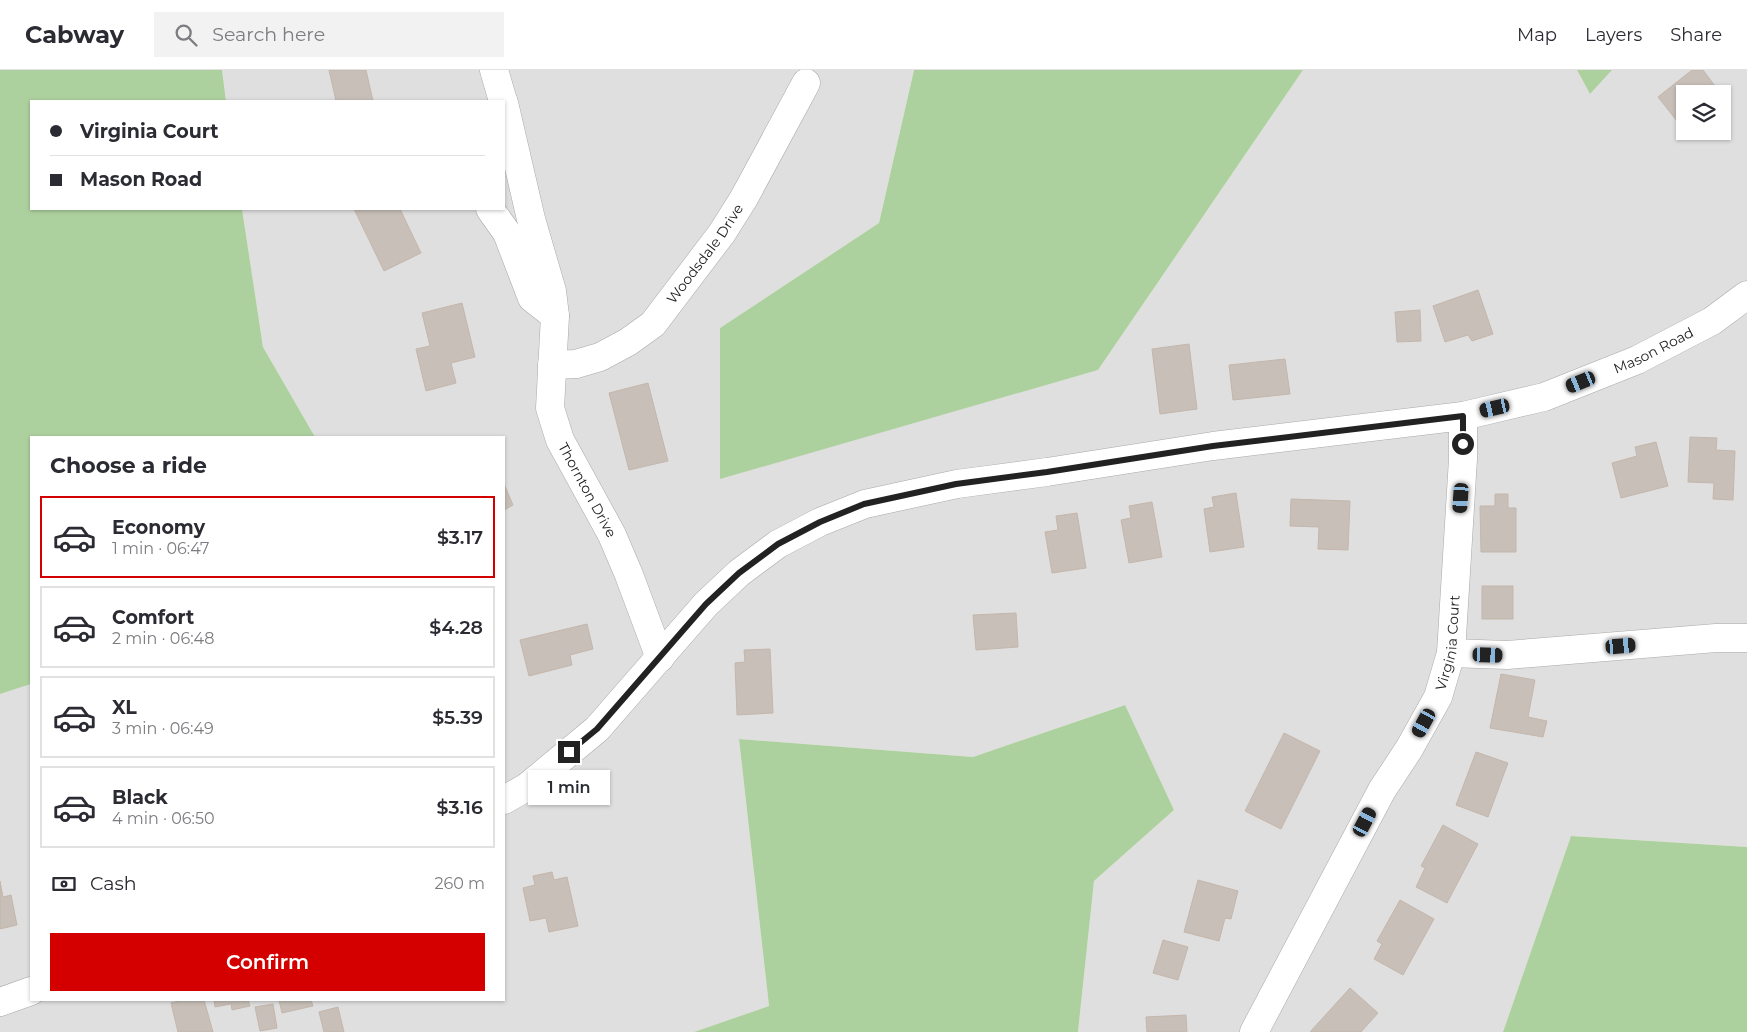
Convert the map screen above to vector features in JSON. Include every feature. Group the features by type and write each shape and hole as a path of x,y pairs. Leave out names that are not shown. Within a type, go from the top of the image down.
{"street":[{"name":"Thornton Drive","path":"494,70 503,100"},
{"name":"Woodsdale Drive","path":"552,365 576,364 600,357 628,342 653,324 727,226 806,83"},
{"name":"Thornton Drive","path":"505,106 531,220 552,291 555,316 550,408 560,440 612,535 660,658"},
{"path":"491,210 507,233 532,298 555,316"},
{"name":"Mason Road","path":"505,799 526,787 597,729 706,604 746,567 778,544 820,522 864,504 956,484 1213,446 1463,416 1544,397 1637,360 1712,321 1747,295"},
{"name":"Virginia Court","path":"1254,1032 1382,790 1409,750 1438,697 1451,653 1463,459 1463,416"},
{"path":"1451,653 1507,656 1716,638 1747,638"},
{"path":"0,1002 30,991"}],"shaded area":[{"path":"222,70 914,70 879,223 720,328 720,478 1098,370 1303,70 1577,70 1590,94 1612,70 1747,70 1747,847 1571,836 1503,1032 1078,1032 1094,881 1174,810 1124,705 973,757 739,739 769,1006 694,1032 0,1032 0,694 30,684 30,1001 505,1001 505,436 314,436 263,347 242,210 505,210 505,100 226,100"}],"green space":[{"path":"0,70 222,70 226,100 30,100 30,210 242,210 263,347 314,436 30,436 30,684 0,694"},
{"path":"914,70 1303,70 1098,370 720,479 720,328 879,223"},
{"path":"1577,70 1612,70 1590,94"},
{"path":"1125,705 1174,810 1094,881 1078,1032 694,1032 769,1006 739,739 973,757"},
{"path":"1571,836 1747,847 1747,1032 1503,1032"}],"building":[{"path":"329,70 366,70 373,100 336,100"},
{"path":"1692,70 1703,70 1714,85 1676,85 1676,120 1658,97"},
{"path":"354,210 400,210 421,253 384,271"},
{"path":"1478,290 1493,334 1472,341 1468,335 1445,342 1433,306"},
{"path":"462,303 475,357 451,363 456,383 426,391 416,349 430,346 422,313"},
{"path":"1420,310 1421,341 1397,342 1395,312"},
{"path":"1189,344 1197,409 1160,414 1152,349"},
{"path":"1285,359 1290,394 1233,400 1229,365"},
{"path":"648,383 668,461 629,470 609,393"},
{"path":"1690,437 1717,438 1716,450 1735,451 1733,500 1713,499 1714,483 1688,482"},
{"path":"1656,442 1668,486 1621,498 1612,463 1637,456 1635,447"},
{"path":"505,486 513,505 505,509"},
{"path":"1236,493 1244,547 1210,552 1204,509 1214,507 1212,497"},
{"path":"1495,494 1508,494 1508,508 1516,508 1516,552 1481,552 1480,506 1495,506"},
{"path":"1291,499 1350,501 1348,550 1318,549 1319,527 1290,526"},
{"path":"1152,502 1162,557 1129,563 1121,520 1131,518 1129,506"},
{"path":"1077,513 1086,568 1052,573 1045,532 1058,530 1056,516"},
{"path":"1482,586 1513,586 1513,619 1482,619"},
{"path":"1016,613 1018,647 976,650 973,615"},
{"path":"587,624 593,649 570,655 572,665 529,676 520,640"},
{"path":"770,649 773,713 737,715 735,663 745,662 744,650"},
{"path":"1501,674 1535,680 1528,717 1547,721 1543,737 1490,728"},
{"path":"1284,733 1320,751 1281,829 1245,811"},
{"path":"1476,752 1508,763 1488,817 1456,805"},
{"path":"1443,825 1478,844 1447,903 1416,887 1425,868 1421,866"},
{"path":"552,872 554,880 567,877 578,926 549,932 546,918 530,921 523,888 535,885 533,876"},
{"path":"1198,880 1238,891 1231,919 1225,918 1219,941 1184,932"},
{"path":"0,881 3,897 11,895 17,925 0,929"},
{"path":"1400,900 1434,919 1403,975 1374,959 1382,944 1377,941"},
{"path":"1163,940 1188,947 1178,980 1153,973"},
{"path":"1350,988 1378,1013 1361,1032 1310,1032"},
{"path":"179,1001 204,1001 213,1032 178,1032 171,1003"},
{"path":"214,1001 248,1001 250,1006 232,1010 231,1004 215,1007"},
{"path":"279,1001 311,1001 313,1006 282,1013"},
{"path":"273,1004 277,1028 260,1031 255,1007"},
{"path":"338,1007 344,1032 324,1032 319,1012"},
{"path":"1186,1015 1187,1032 1147,1032 1146,1017"}],"route":[{"path":"569,752 597,729 706,604 739,573 778,544 820,522 864,504 956,484 1213,446 1463,416 1463,444"}]}
